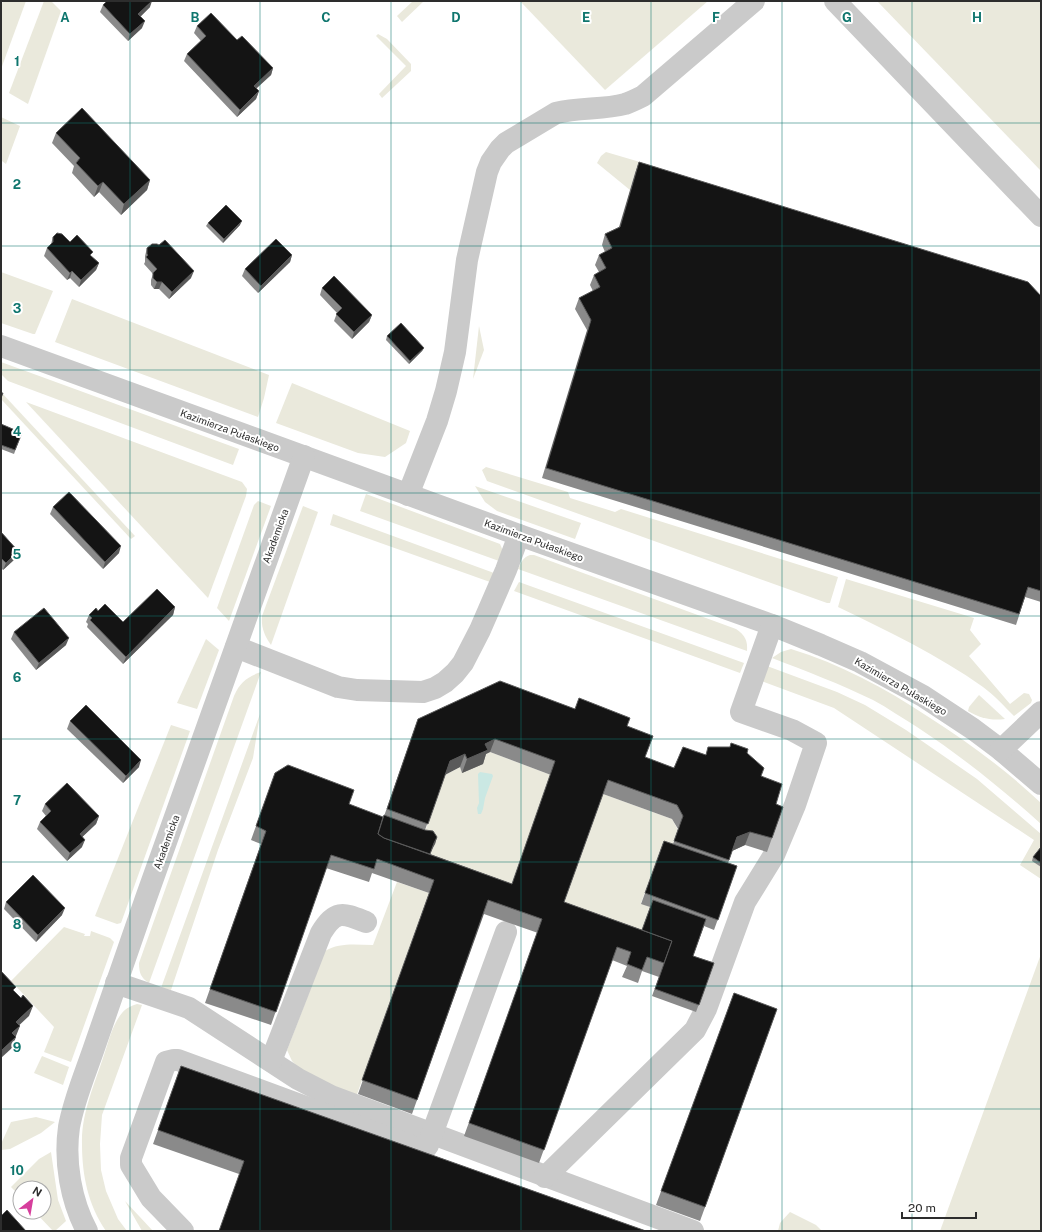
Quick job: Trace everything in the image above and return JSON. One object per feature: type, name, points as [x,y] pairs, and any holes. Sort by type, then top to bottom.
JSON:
[{"type":"street","points":[[408,494],[446,391],[455,352],[468,253],[487,172],[494,156],[506,143],[556,113],[564,110],[625,104],[643,96],[754,1]]},
{"type":"street","points":[[835,1],[1041,216]]},
{"type":"street","name":"Kazimierza Pułaskiego","points":[[1,346],[772,626],[860,662],[895,680],[954,716],[1001,750],[1041,784]]},
{"type":"street","name":"Akademicka","points":[[87,1231],[78,1211],[68,1171],[69,1128],[75,1102],[304,456]]},
{"type":"street","points":[[236,648],[338,687],[357,690],[423,692],[435,688],[455,673],[462,663],[480,630],[506,570],[519,535]]},
{"type":"street","points":[[545,1176],[696,1030],[706,1009],[744,902],[770,862],[795,805],[816,743],[792,730],[740,712],[772,626]]},
{"type":"street","points":[[1001,750],[1041,712]]},
{"type":"street","points":[[271,1061],[321,933],[327,923],[334,917],[342,914],[366,922]]},
{"type":"street","points":[[183,1231],[151,1198],[132,1165],[131,1158],[166,1062],[178,1060],[423,1150],[426,1148],[432,1134],[506,932]]},
{"type":"street","points":[[116,983],[189,1008],[298,1079],[331,1096],[693,1231]]},
{"type":"shaded area","points":[[3,1],[26,1],[1,69],[1,7]]},
{"type":"shaded area","points":[[44,1],[51,1],[61,11],[28,104],[9,93]]},
{"type":"shaded area","points":[[413,1],[424,1],[402,22],[397,16]]},
{"type":"shaded area","points":[[520,1],[708,1],[605,90]]},
{"type":"shaded area","points":[[877,1],[1041,1],[1041,171]]},
{"type":"shaded area","points":[[378,34],[387,39],[411,64],[411,71],[382,98],[379,94],[406,66],[376,36]]},
{"type":"shaded area","points":[[1,117],[20,126],[6,164],[2,161],[1,163]]},
{"type":"shaded area","points":[[606,152],[660,169],[635,173],[630,190],[597,163],[601,156]]},
{"type":"shaded area","points":[[1,272],[53,291],[35,334],[1,323]]},
{"type":"shaded area","points":[[72,299],[269,375],[258,417],[55,342]]},
{"type":"shaded area","points":[[479,326],[484,350],[473,379]]},
{"type":"shaded area","points":[[1,362],[239,449],[233,465],[8,381],[1,374]]},
{"type":"shaded area","points":[[292,383],[410,431],[406,443],[385,457],[358,453],[276,423]]},
{"type":"shaded area","points":[[1,392],[135,536],[131,539],[1,399]]},
{"type":"shaded area","points":[[26,402],[242,482],[247,489],[246,496],[208,598]]},
{"type":"shaded area","points":[[486,467],[568,492],[570,498],[615,512],[621,509],[838,577],[830,603],[487,481],[482,470]]},
{"type":"shaded area","points":[[475,486],[581,523],[575,539],[497,511],[485,502]]},
{"type":"shaded area","points":[[366,494],[500,544],[503,551],[499,561],[360,511]]},
{"type":"shaded area","points":[[258,501],[271,506],[229,621],[217,608],[254,505]]},
{"type":"shaded area","points":[[303,506],[318,512],[271,645],[266,638],[262,624],[262,616]]},
{"type":"shaded area","points":[[333,514],[494,573],[490,582],[330,525]]},
{"type":"shaded area","points":[[530,555],[534,555],[736,629],[745,638],[747,651],[518,569],[521,562]]},
{"type":"shaded area","points":[[846,579],[974,618],[970,630],[981,644],[969,656],[1010,704],[1024,693],[1029,694],[1032,700],[1031,703],[1014,716],[987,690],[966,675],[894,634],[838,607]]},
{"type":"shaded area","points":[[519,582],[744,663],[740,673],[514,591]]},
{"type":"shaded area","points":[[206,639],[219,650],[197,709],[177,703]]},
{"type":"shaded area","points":[[791,649],[844,669],[878,686],[957,736],[1000,768],[1041,803],[1041,824],[996,785],[965,761],[890,710],[873,700],[772,658],[781,652]]},
{"type":"shaded area","points":[[767,666],[837,692],[865,705],[906,730],[977,779],[1041,834],[1041,879],[1020,865],[1034,840],[834,708],[761,681]]},
{"type":"shaded area","points":[[261,672],[149,983],[141,975],[139,963],[234,696],[244,681]]},
{"type":"shaded area","points":[[979,695],[1005,719],[995,720],[968,711],[969,707]]},
{"type":"shaded area","points":[[260,714],[253,758],[218,850],[171,990],[161,988]]},
{"type":"shaded area","points":[[171,725],[190,731],[121,923],[117,924],[95,916]]},
{"type":"shaded area","points":[[490,752],[551,775],[507,897],[424,868],[435,844],[423,837],[445,775],[460,767],[462,772],[482,764],[480,757]]},
{"type":"shaded area","points":[[480,772],[492,774],[493,776],[485,798],[483,809],[481,814],[478,814],[478,774]]},
{"type":"shaded area","points":[[603,794],[672,819],[678,830],[669,854],[660,851],[641,903],[650,907],[637,944],[559,916]]},
{"type":"shaded area","points":[[397,882],[429,893],[356,1097],[301,1071],[292,1061],[287,1050],[325,951],[343,945],[373,945]]},
{"type":"shaded area","points":[[64,927],[85,934],[84,936],[90,936],[91,931],[110,938],[114,942],[71,1062],[44,1052],[54,1027],[11,981]]},
{"type":"shaded area","points":[[1041,954],[1041,1231],[940,1231]]},
{"type":"shaded area","points":[[137,1004],[142,1005],[102,1115],[100,1144],[101,1170],[106,1191],[118,1219],[127,1231],[106,1231],[90,1200],[87,1189],[82,1156],[82,1133],[89,1099],[113,1028],[124,1011]]},
{"type":"shaded area","points":[[42,1056],[69,1067],[63,1085],[34,1073]]},
{"type":"shaded area","points":[[36,1117],[55,1122],[41,1133],[10,1149],[1,1150],[1,1144],[11,1122]]},
{"type":"shaded area","points":[[51,1152],[58,1200],[66,1221],[55,1231],[53,1231],[43,1220],[52,1220],[52,1180],[18,1180],[39,1159]]},
{"type":"shaded area","points":[[125,1201],[153,1231],[142,1231]]},
{"type":"shaded area","points":[[790,1212],[816,1225],[822,1231],[778,1231],[780,1223]]},
{"type":"building","points":[[107,1],[152,1],[138,14],[145,21],[130,34],[103,5]]},
{"type":"building","points":[[211,13],[237,40],[242,36],[273,68],[254,86],[259,91],[240,110],[187,54],[206,36],[197,26]]},
{"type":"building","points":[[82,108],[150,180],[124,204],[103,182],[98,186],[76,163],[80,158],[56,133]]},
{"type":"building","points":[[639,162],[1028,282],[1041,296],[1041,591],[1028,587],[1019,614],[546,468],[591,320],[579,298],[600,287],[594,275],[606,268],[599,255],[612,248],[605,234],[620,227]]},
{"type":"building","points":[[226,205],[242,221],[224,239],[208,223]]},
{"type":"building","points":[[57,233],[62,234],[70,242],[77,235],[93,252],[90,255],[99,263],[81,280],[72,271],[70,273],[47,248],[53,242],[53,237]]},
{"type":"building","points":[[276,239],[292,255],[261,286],[245,269]]},
{"type":"building","points":[[165,240],[194,271],[172,292],[162,282],[157,282],[153,278],[153,273],[157,269],[146,257],[148,255],[147,248],[152,244],[159,245]]},
{"type":"building","points":[[334,276],[372,315],[354,332],[336,314],[342,308],[322,288]]},
{"type":"building","points":[[401,323],[424,348],[410,361],[387,336]]},
{"type":"building","points":[[1,424],[22,433],[15,450],[1,445]]},
{"type":"building","points":[[69,492],[121,546],[105,562],[53,507]]},
{"type":"building","points":[[1,532],[18,551],[6,563],[1,558]]},
{"type":"building","points":[[157,589],[175,607],[126,657],[90,620],[92,618],[89,615],[96,608],[98,611],[105,604],[123,622]]},
{"type":"building","points":[[44,608],[69,638],[39,663],[14,632]]},
{"type":"building","points":[[500,681],[575,709],[579,698],[630,718],[627,726],[653,736],[645,757],[674,768],[683,747],[706,755],[708,747],[730,747],[731,743],[748,749],[747,753],[764,768],[761,776],[782,784],[776,804],[783,807],[772,838],[750,832],[737,837],[729,860],[674,841],[683,816],[677,805],[608,780],[564,902],[672,941],[664,963],[647,957],[642,970],[627,964],[631,952],[617,947],[544,1150],[469,1123],[542,919],[488,900],[417,1100],[362,1080],[434,880],[377,859],[374,869],[331,855],[276,1012],[210,989],[266,831],[256,826],[275,773],[288,765],[354,790],[349,804],[383,817],[378,834],[384,838],[512,884],[555,761],[495,739],[485,744],[488,750],[467,759],[465,754],[450,761],[428,824],[387,809],[418,719]]},
{"type":"building","points":[[86,705],[141,760],[126,776],[70,721]]},
{"type":"building","points":[[67,783],[99,816],[80,834],[85,840],[70,853],[40,822],[51,811],[45,804]]},
{"type":"building","points":[[384,815],[425,830],[433,831],[437,837],[430,854],[384,838],[378,834]]},
{"type":"building","points":[[664,841],[737,866],[718,920],[645,893]]},
{"type":"building","points":[[1041,847],[1041,863],[1033,857]]},
{"type":"building","points":[[33,875],[65,908],[38,935],[6,902]]},
{"type":"building","points":[[653,900],[706,919],[693,956],[714,963],[699,1005],[655,989],[672,941],[642,930]]},
{"type":"building","points":[[1,971],[16,987],[13,990],[21,998],[23,995],[33,1006],[16,1022],[20,1026],[12,1033],[16,1037],[1,1051]]},
{"type":"building","points":[[734,993],[777,1009],[705,1207],[661,1191]]},
{"type":"building","points":[[181,1066],[646,1231],[219,1231],[244,1161],[158,1130]]},
{"type":"building","points":[[7,1210],[12,1216],[12,1220],[16,1220],[26,1231],[1,1231],[1,1216]]}]
